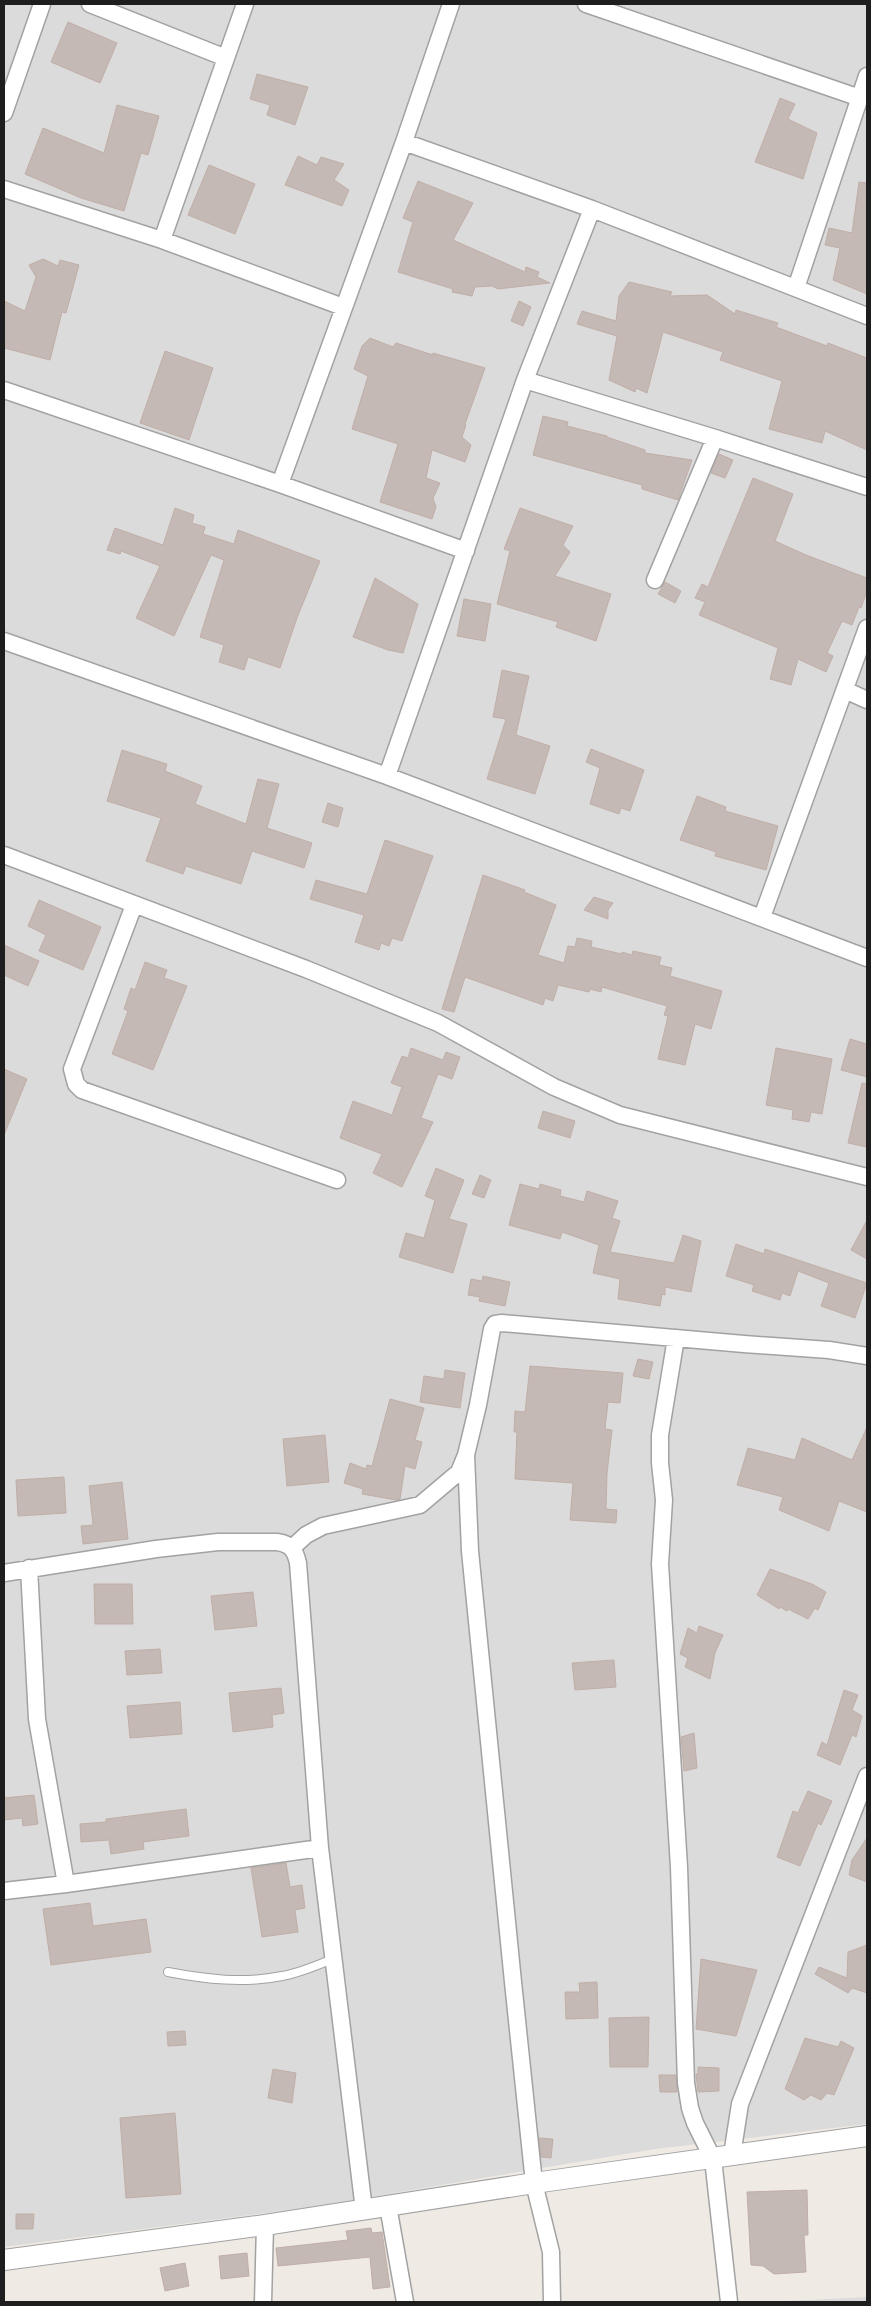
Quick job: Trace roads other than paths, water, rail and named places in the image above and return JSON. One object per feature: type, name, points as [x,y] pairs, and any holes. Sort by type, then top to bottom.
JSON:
[{"type":"street","points":[[4,114],[42,4]]},
{"type":"street","points":[[90,4],[226,58]]},
{"type":"street","points":[[162,240],[245,4]]},
{"type":"street","points":[[280,484],[404,142],[451,4]]},
{"type":"street","points":[[586,4],[860,98]]},
{"type":"street","points":[[796,288],[867,76]]},
{"type":"street","points":[[404,142],[592,209],[867,316]]},
{"type":"street","points":[[4,189],[162,240],[343,307]]},
{"type":"street","points":[[388,776],[526,380],[592,209]]},
{"type":"street","points":[[526,380],[867,487]]},
{"type":"street","points":[[4,390],[280,484],[466,551]]},
{"type":"street","points":[[656,580],[715,438]]},
{"type":"street","points":[[762,917],[867,628]]},
{"type":"street","points":[[4,641],[388,776],[867,958]]},
{"type":"street","points":[[845,690],[867,700]]},
{"type":"street","points":[[4,855],[306,969],[438,1023],[554,1087],[620,1115],[867,1177]]},
{"type":"street","points":[[134,905],[72,1069],[76,1084],[82,1090],[337,1180]]},
{"type":"street","points":[[292,1548],[306,1535],[323,1526],[420,1504],[459,1472],[466,1455],[478,1405],[492,1329],[495,1324],[502,1323],[829,1350],[867,1356]]},
{"type":"street","points":[[676,1338],[660,1434],[660,1463],[664,1500],[660,1564],[679,1867],[686,2083],[690,2108],[695,2123],[723,2157]]},
{"type":"street","points":[[466,1455],[470,1551],[534,2183],[550,2252],[552,2302]]},
{"type":"street","points":[[4,1573],[218,1542],[277,1542],[286,1543],[292,1548],[298,1563],[320,1848],[364,2210]]},
{"type":"street","points":[[29,1568],[38,1719],[66,1884]]},
{"type":"street","points":[[729,2302],[723,2157],[740,2104],[867,1776]]},
{"type":"street","points":[[4,1891],[320,1848]]},
{"type":"street","points":[[4,2260],[264,2225],[534,2183],[867,2136]]},
{"type":"street","points":[[388,2206],[404,2302]]},
{"type":"street","points":[[263,2302],[264,2225]]},
{"type":"lane","points":[[168,1972],[212,1980],[260,1979],[282,1977],[333,1960]]}]
